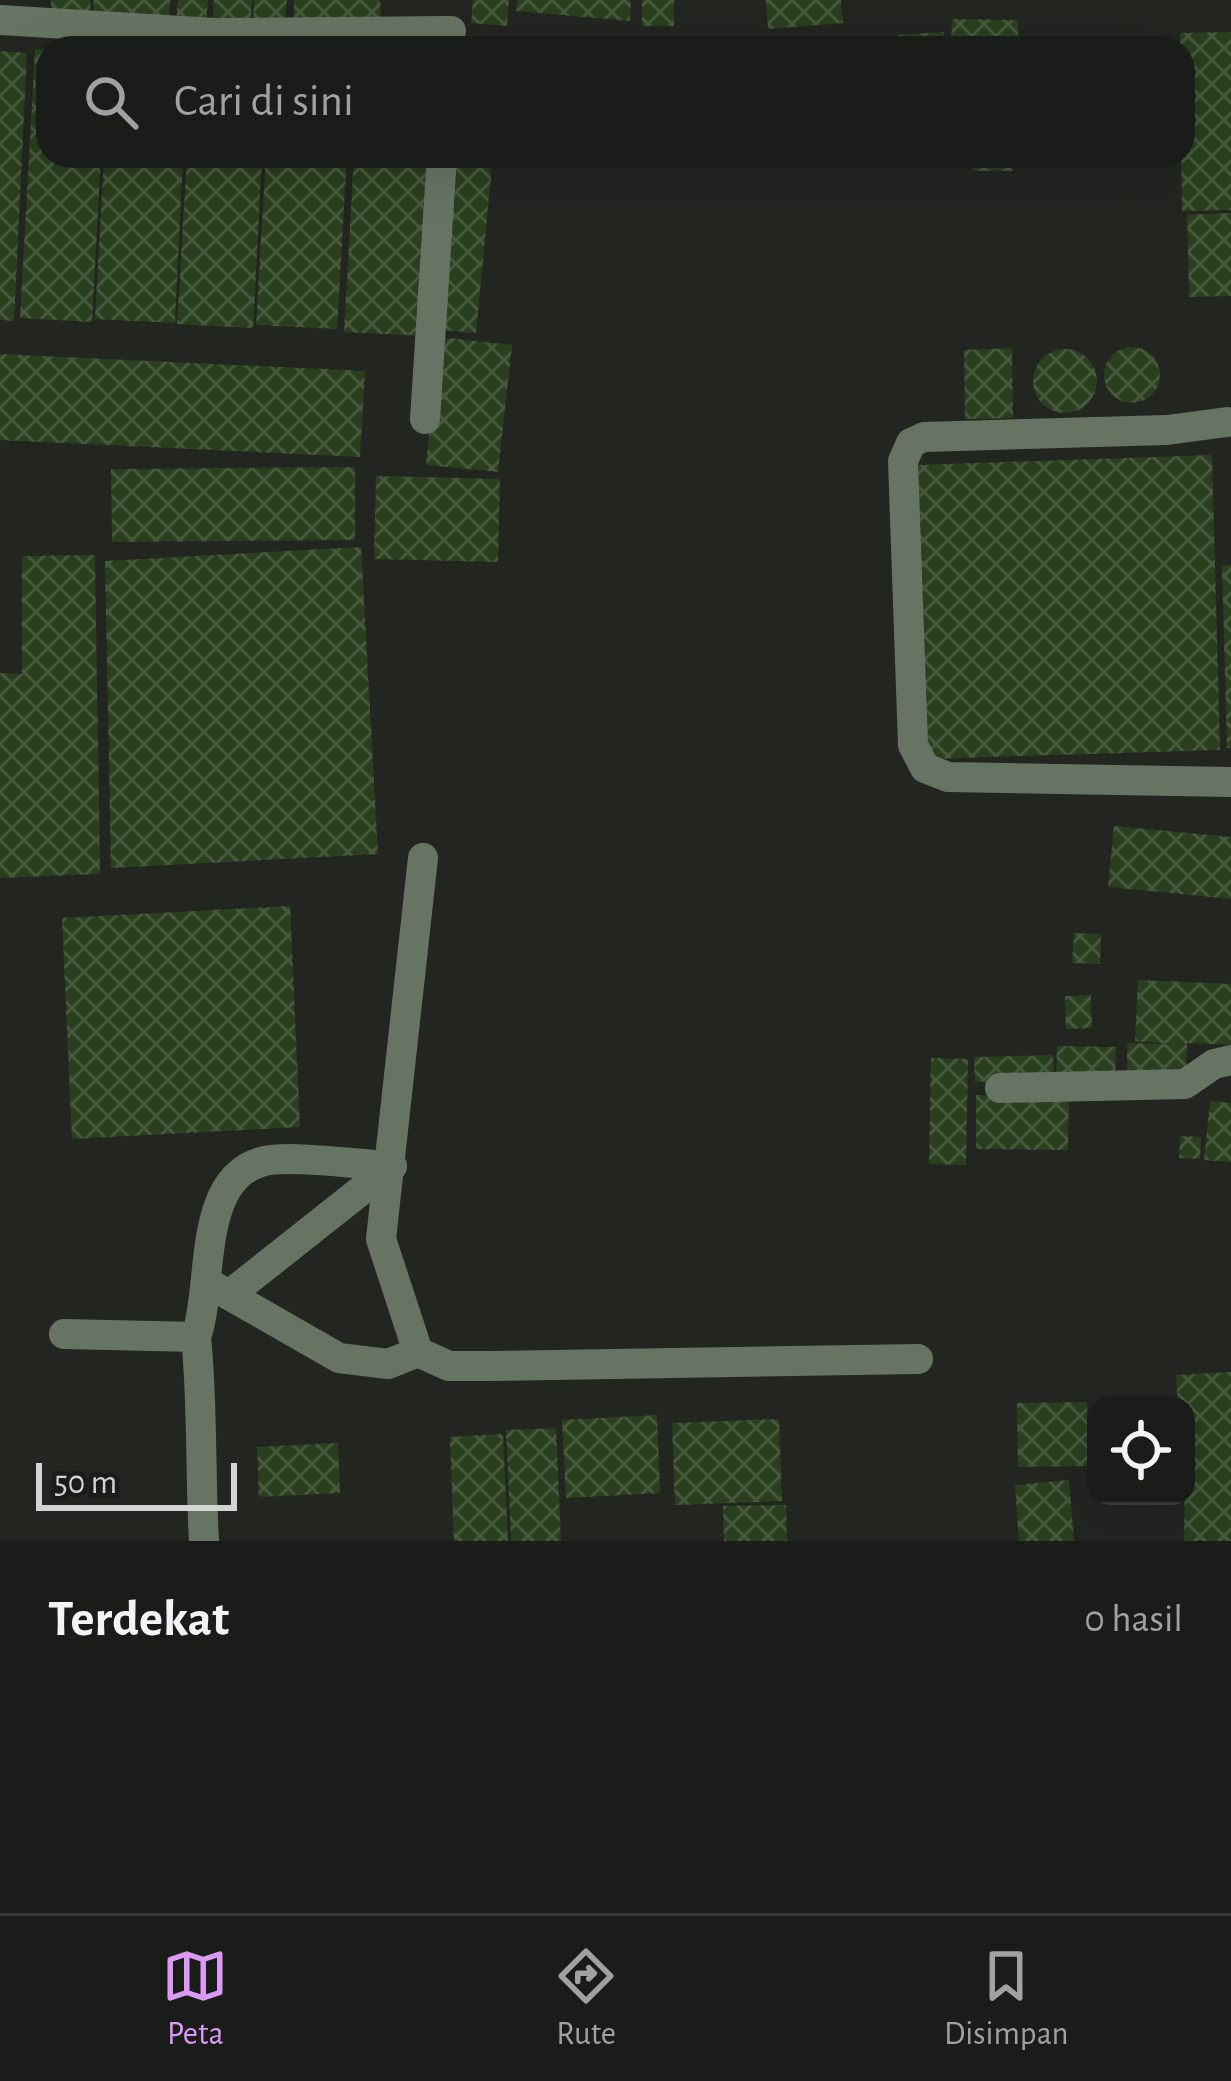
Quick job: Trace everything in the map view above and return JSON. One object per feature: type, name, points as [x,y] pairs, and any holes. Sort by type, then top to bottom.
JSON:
[{"type":"street","points":[[0,20],[214,33],[452,26]]},
{"type":"street","points":[[425,419],[441,168]]},
{"type":"street","points":[[1227,422],[1166,430],[924,437],[911,443],[903,461],[913,745],[925,768],[948,777],[1231,782]]},
{"type":"street","points":[[418,1352],[381,1238],[423,858]]},
{"type":"street","points":[[1000,1088],[1185,1084],[1214,1064],[1231,1060]]},
{"type":"street","points":[[204,1541],[198,1442],[202,1396],[196,1337],[219,1289],[218,1206],[238,1175],[262,1161],[392,1166]]},
{"type":"street","points":[[219,1289],[392,1166]]},
{"type":"street","points":[[219,1289],[339,1358],[388,1364],[418,1352],[449,1366],[918,1359]]},
{"type":"street","points":[[64,1334],[196,1337]]},
{"type":"building","points":[[51,0],[90,0],[91,13],[51,14]]},
{"type":"building","points":[[94,0],[170,0],[169,19],[93,16]]},
{"type":"building","points":[[178,0],[208,0],[206,24],[176,22]]},
{"type":"building","points":[[214,0],[252,0],[250,31],[212,28]]},
{"type":"building","points":[[254,0],[287,0],[285,22],[253,21]]},
{"type":"building","points":[[294,0],[380,0],[381,19],[294,20]]},
{"type":"building","points":[[473,0],[509,0],[507,26],[471,23]]},
{"type":"building","points":[[517,0],[631,0],[630,21],[516,11]]},
{"type":"building","points":[[642,0],[674,0],[674,26],[642,26]]},
{"type":"building","points":[[766,0],[841,0],[843,23],[768,29]]},
{"type":"building","points":[[952,19],[1018,20],[1018,36],[951,36]]},
{"type":"building","points":[[944,32],[944,36],[898,36]]},
{"type":"building","points":[[1231,32],[1231,210],[1182,211],[1182,168],[1195,168],[1195,36],[1180,33]]},
{"type":"building","points":[[35,49],[36,168],[100,168],[92,322],[20,318]]},
{"type":"building","points":[[0,51],[27,53],[14,321],[0,320]]},
{"type":"building","points":[[103,168],[182,168],[175,323],[95,319]]},
{"type":"building","points":[[186,168],[261,168],[253,328],[177,324]]},
{"type":"building","points":[[265,168],[346,168],[337,329],[256,325]]},
{"type":"building","points":[[353,168],[433,168],[424,336],[344,332]]},
{"type":"building","points":[[446,168],[492,168],[476,333],[431,329]]},
{"type":"building","points":[[972,168],[1013,168],[1013,171]]},
{"type":"building","points":[[1231,213],[1231,296],[1189,297],[1187,215]]},
{"type":"building","points":[[439,337],[512,345],[498,472],[426,465]]},
{"type":"building","points":[[1132,347],[1152,355],[1160,375],[1152,395],[1132,403],[1112,395],[1104,375],[1112,355]]},
{"type":"building","points":[[1012,348],[1013,418],[965,419],[964,350]]},
{"type":"building","points":[[1065,349],[1087,359],[1097,381],[1087,403],[1065,413],[1043,403],[1033,381],[1043,359]]},
{"type":"building","points":[[0,354],[365,371],[360,457],[0,440]]},
{"type":"building","points":[[1212,455],[1220,750],[927,759],[918,465]]},
{"type":"building","points":[[355,467],[355,540],[112,542],[111,469]]},
{"type":"building","points":[[376,476],[500,479],[498,562],[374,559]]},
{"type":"building","points":[[361,547],[378,854],[111,868],[105,561]]},
{"type":"building","points":[[95,555],[100,874],[0,878],[0,673],[22,674],[22,556]]},
{"type":"building","points":[[1231,565],[1231,748],[1227,748],[1222,566]]},
{"type":"building","points":[[1114,826],[1231,837],[1231,899],[1108,887]]},
{"type":"building","points":[[290,906],[300,1127],[72,1139],[62,918]]},
{"type":"building","points":[[1074,933],[1101,934],[1100,964],[1072,963]]},
{"type":"building","points":[[1138,980],[1231,984],[1231,1045],[1187,1043],[1186,1073],[1127,1071],[1127,1043],[1173,1044],[1135,1041]]},
{"type":"building","points":[[1091,995],[1092,1028],[1066,1029],[1065,996]]},
{"type":"building","points":[[1057,1046],[1116,1047],[1115,1079],[1056,1078]]},
{"type":"building","points":[[1053,1055],[1054,1079],[975,1082],[974,1057]]},
{"type":"building","points":[[931,1058],[968,1059],[966,1165],[929,1164]]},
{"type":"building","points":[[976,1095],[1069,1096],[1068,1150],[976,1149]]},
{"type":"building","points":[[1210,1101],[1231,1103],[1231,1162],[1204,1160]]},
{"type":"building","points":[[1180,1136],[1201,1137],[1200,1159],[1179,1158]]},
{"type":"building","points":[[1231,1372],[1231,1541],[1184,1541],[1185,1505],[1195,1505],[1195,1397],[1177,1397],[1176,1375]]},
{"type":"building","points":[[1087,1402],[1087,1466],[1018,1467],[1017,1403]]},
{"type":"building","points":[[657,1415],[660,1493],[566,1498],[562,1420]]},
{"type":"building","points":[[779,1419],[782,1501],[675,1505],[672,1423]]},
{"type":"building","points":[[556,1428],[561,1541],[511,1541],[506,1430]]},
{"type":"building","points":[[503,1434],[508,1541],[454,1541],[450,1437]]},
{"type":"building","points":[[338,1443],[340,1493],[259,1497],[257,1447]]},
{"type":"building","points":[[1069,1480],[1074,1541],[1019,1541],[1015,1485]]},
{"type":"building","points":[[786,1505],[787,1541],[724,1541],[723,1506]]}]
